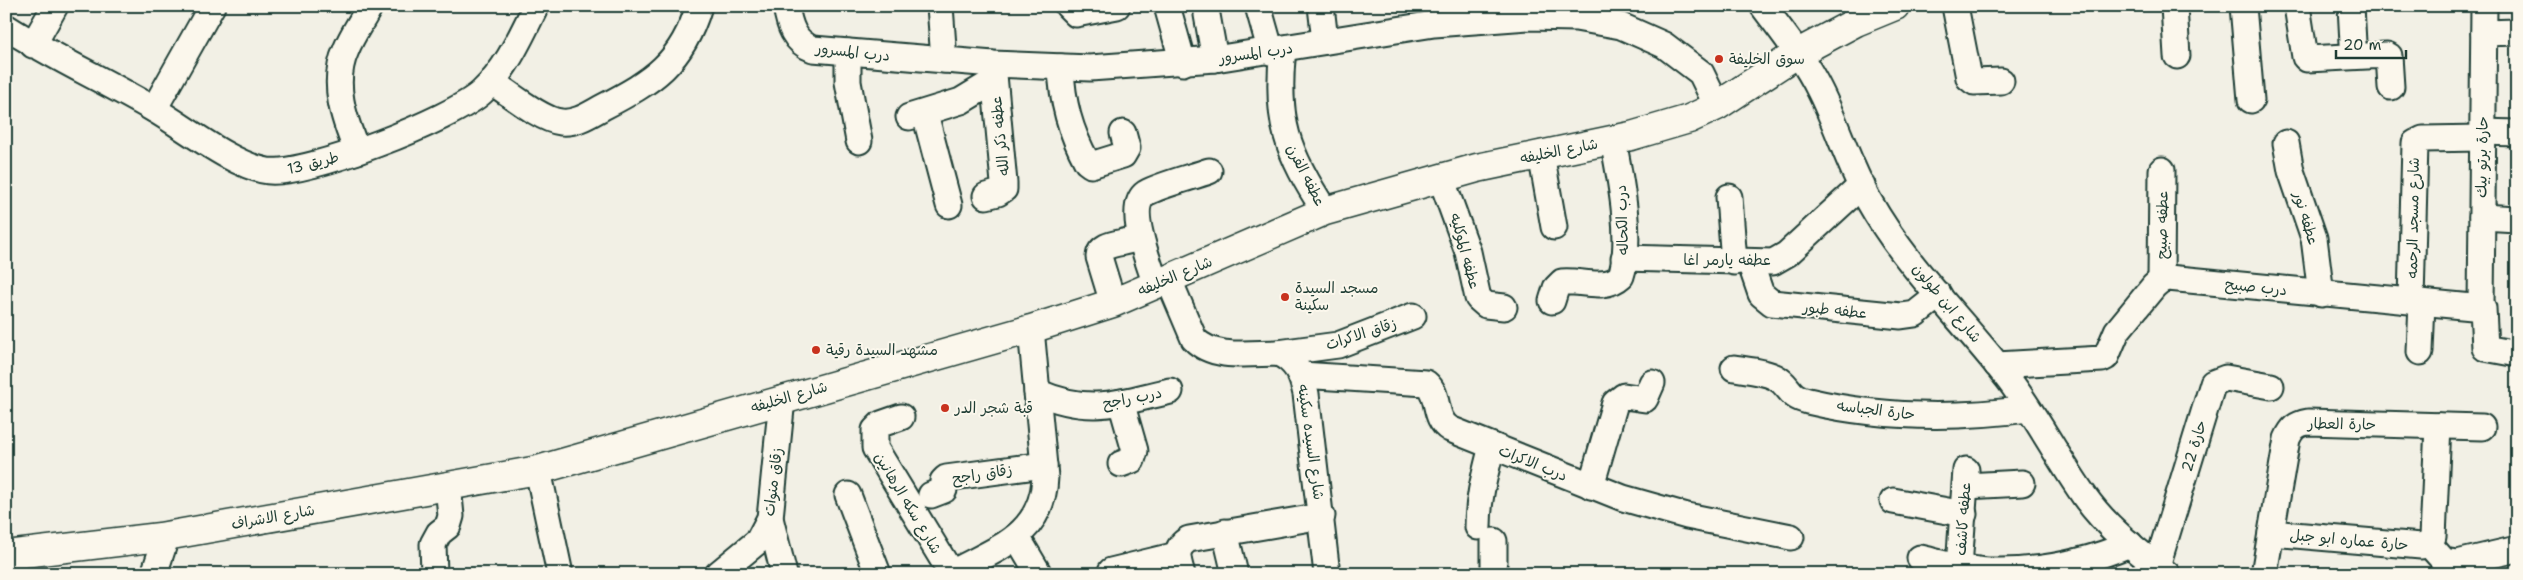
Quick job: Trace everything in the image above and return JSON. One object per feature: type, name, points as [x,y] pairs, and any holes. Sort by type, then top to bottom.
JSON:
[{"type":"street","points":[[33,45],[55,6]]},
{"type":"street","points":[[154,109],[212,6]]},
{"type":"street","points":[[357,151],[343,112],[339,72],[345,50],[370,6]]},
{"type":"street","name":"طريق 13","points":[[6,28],[33,45],[154,109],[239,162],[268,171],[296,170],[357,151],[464,105],[492,82],[506,63],[536,6]]},
{"type":"street","points":[[492,82],[549,119],[561,122],[584,118],[641,87],[658,75],[673,60],[685,43],[699,6]]},
{"type":"street","name":"درب المسرور","points":[[786,6],[795,36],[803,45],[813,49],[944,60],[994,73],[1061,67],[1090,68],[1215,59],[1472,20],[1528,17],[1576,18],[1621,26],[1664,45],[1701,73],[1717,106]]},
{"type":"street","points":[[940,6],[944,60]]},
{"type":"street","points":[[1068,6],[1076,14],[1117,6]]},
{"type":"street","points":[[1167,6],[1183,62]]},
{"type":"street","points":[[1258,6],[1277,50]]},
{"type":"street","points":[[1321,6],[1325,41]]},
{"type":"street","name":"شارع ابن طولون","points":[[1763,6],[1798,53],[1820,90],[1862,185],[1892,236],[1997,365],[2086,498],[2130,544],[2162,570]]},
{"type":"street","name":"شارع الخليفه","points":[[538,470],[1030,329],[1113,303],[1325,211],[1442,178],[1541,154],[1661,129],[1717,106],[1798,53],[1856,22],[1895,6]]},
{"type":"street","points":[[1955,6],[1968,78],[1974,82],[2001,81]]},
{"type":"street","points":[[2174,6],[2177,56]]},
{"type":"street","points":[[2243,6],[2251,100]]},
{"type":"street","points":[[2297,6],[2305,57],[2307,59],[2386,55],[2389,56],[2391,87]]},
{"type":"street","points":[[2351,6],[2353,43]]},
{"type":"street","name":"حارة برتو بيك","points":[[2481,308],[2484,6]]},
{"type":"street","points":[[1207,15],[1215,59]]},
{"type":"street","points":[[2484,33],[2517,32]]},
{"type":"street","name":"عطفه الفرن","points":[[1277,50],[1282,120],[1292,155],[1325,211]]},
{"type":"street","points":[[848,52],[848,82],[859,141]]},
{"type":"street","points":[[1061,67],[1065,107],[1070,126],[1087,162],[1092,165],[1123,154],[1127,148],[1123,133]]},
{"type":"street","points":[[949,205],[917,116],[961,101],[994,73]]},
{"type":"street","name":"عطفه ذكر الله","points":[[986,196],[998,193],[1004,188],[994,73]]},
{"type":"street","points":[[2482,135],[2517,133]]},
{"type":"street","name":"شارع مسجد الرحمه","points":[[2416,302],[2416,143],[2423,139],[2482,135]]},
{"type":"street","name":"درب الكحاله","points":[[1552,301],[1556,288],[1562,282],[1606,284],[1615,282],[1621,276],[1624,258],[1624,204],[1613,140]]},
{"type":"street","name":"عطفه نور","points":[[2286,143],[2291,171],[2314,238],[2321,294]]},
{"type":"street","points":[[1541,154],[1554,227]]},
{"type":"street","name":"عطفه صبيح","points":[[2161,280],[2162,170]]},
{"type":"street","points":[[1209,172],[1146,193],[1137,206],[1138,222],[1163,282],[1194,339],[1200,346],[1216,352],[1278,353]]},
{"type":"street","name":"عطفه الموكليه","points":[[1442,178],[1465,243],[1478,298],[1486,305],[1504,307]]},
{"type":"street","name":"عطفه يارمر اغا","points":[[1624,258],[1773,262],[1787,254],[1862,185]]},
{"type":"street","name":"عطفه طبور","points":[[1729,197],[1742,262],[1761,294],[1772,303],[1901,316],[1915,314],[1939,295]]},
{"type":"street","points":[[2482,217],[2517,218]]},
{"type":"street","points":[[1113,303],[1099,257],[1100,252],[1103,248],[1128,241]]},
{"type":"street","name":"درب صبيح","points":[[2161,280],[2168,278],[2481,308]]},
{"type":"street","points":[[1997,365],[2102,359],[2106,357],[2117,331],[2161,280]]},
{"type":"street","points":[[2416,302],[2420,352]]},
{"type":"street","points":[[2481,308],[2485,311],[2485,348],[2517,354]]},
{"type":"street","name":"زقاق الاكرات","points":[[1278,353],[1338,345],[1413,316]]},
{"type":"street","points":[[950,574],[1017,537],[1031,524],[1040,509],[1044,493],[1044,465],[1030,329]]},
{"type":"street","name":"شارع السيده سكينه","points":[[1278,353],[1287,357],[1301,375],[1306,394],[1322,516],[1327,574]]},
{"type":"street","name":"حارة الجباسه","points":[[1734,368],[1774,376],[1784,384],[1793,396],[1807,401],[1878,413],[1947,417],[2028,409]]},
{"type":"street","name":"درب الاكرات","points":[[1301,375],[1426,383],[1431,387],[1438,416],[1444,426],[1623,498],[1687,516],[1791,537]]},
{"type":"street","name":"حارة 22","points":[[2162,570],[2212,383],[2226,378],[2271,386]]},
{"type":"street","points":[[1591,486],[1615,403],[1624,396],[1645,398],[1652,384]]},
{"type":"street","name":"درب راجح","points":[[1037,392],[1060,402],[1085,406],[1121,402],[1170,391]]},
{"type":"street","name":"زقاق منوات","points":[[718,574],[758,541],[770,518],[782,399]]},
{"type":"street","points":[[1121,402],[1135,451],[1132,460],[1121,464]]},
{"type":"street","name":"شارع سكه الرهانين","points":[[901,417],[881,424],[875,430],[875,448],[950,574]]},
{"type":"street","name":"حارة العطار","points":[[2264,574],[2287,439],[2291,430],[2297,424],[2308,422],[2482,427]]},
{"type":"street","name":"حارة عماره ابو جبل","points":[[2271,533],[2421,546],[2428,543],[2432,537],[2438,426]]},
{"type":"street","points":[[1492,446],[1482,480],[1478,503],[1494,574]]},
{"type":"street","name":"زقاق راجح","points":[[931,495],[944,490],[946,478],[1044,465]]},
{"type":"street","points":[[538,470],[560,574]]},
{"type":"street","name":"شارع الاشراف","points":[[6,555],[167,536],[538,470]]},
{"type":"street","name":"عطفه كاشف","points":[[1959,567],[1966,478],[2022,483]]},
{"type":"street","points":[[434,574],[433,544],[439,533],[448,526],[451,516],[448,486]]},
{"type":"street","points":[[848,495],[878,574]]},
{"type":"street","points":[[1893,501],[1964,514]]},
{"type":"street","points":[[1111,571],[1180,564],[1181,545],[1189,540],[1322,516]]},
{"type":"street","points":[[770,518],[784,574]]},
{"type":"street","points":[[1225,532],[1235,574]]},
{"type":"street","points":[[154,574],[167,536]]},
{"type":"street","points":[[1017,537],[1039,574]]},
{"type":"street","points":[[2428,543],[2444,561],[2458,563],[2517,549]]},
{"type":"street","points":[[1920,558],[1959,567],[2014,572],[2095,558],[2130,544]]},
{"type":"place","name":"سوق الخليفة","points":[[1719,59]]},
{"type":"place","name":"مسجد السيدة سكينة","points":[[1285,297]]},
{"type":"place","name":"مشهد السيدة رقية","points":[[816,350]]},
{"type":"place","name":"قبة شجر الدر","points":[[945,408]]}]
